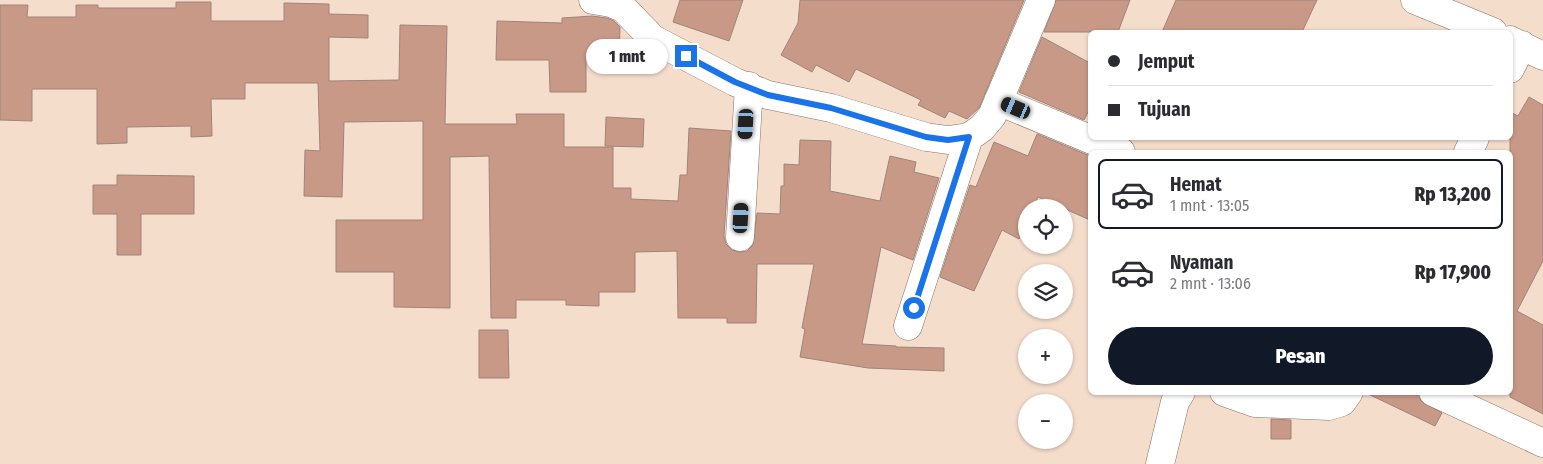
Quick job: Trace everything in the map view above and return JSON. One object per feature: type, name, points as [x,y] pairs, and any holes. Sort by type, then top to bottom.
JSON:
[{"type":"street","points":[[593,0],[612,3],[624,8],[653,39],[735,82],[768,95],[831,108],[926,137],[948,140],[969,137],[982,128],[992,116],[1042,0]]},
{"type":"street","points":[[1415,0],[1488,30]]},
{"type":"street","points":[[1513,65],[1525,47]]},
{"type":"street","points":[[740,237],[749,86]]},
{"type":"street","points":[[998,101],[1088,138]]},
{"type":"street","points":[[908,326],[969,137]]},
{"type":"street","points":[[1092,140],[1116,150]]},
{"type":"street","points":[[1160,464],[1175,402],[1179,395]]},
{"type":"street","points":[[1232,395],[1255,403],[1329,406],[1342,402],[1347,395]]},
{"type":"street","points":[[1439,395],[1543,444]]},
{"type":"building","points":[[680,0],[743,0],[729,41],[673,22]]},
{"type":"building","points":[[800,0],[1024,0],[979,108],[967,119],[949,111],[945,118],[918,105],[921,100],[856,69],[849,82],[816,65],[812,72],[781,55],[798,23]]},
{"type":"building","points":[[1056,0],[1130,0],[1119,30],[1044,32]]},
{"type":"building","points":[[1176,0],[1317,0],[1303,30],[1163,30]]},
{"type":"building","points":[[176,2],[211,2],[211,21],[284,21],[284,3],[329,4],[329,14],[368,15],[368,38],[329,37],[329,81],[399,80],[400,25],[447,26],[445,124],[517,124],[516,114],[564,114],[564,147],[613,147],[613,188],[631,188],[631,199],[678,201],[680,175],[687,175],[689,128],[731,131],[724,236],[726,244],[732,250],[739,252],[747,251],[753,245],[757,213],[780,214],[781,186],[784,186],[784,164],[799,165],[800,140],[831,141],[830,191],[880,201],[890,156],[916,162],[914,172],[939,178],[913,260],[881,247],[862,344],[944,348],[944,371],[868,368],[800,357],[805,329],[802,328],[814,264],[757,264],[756,323],[727,323],[727,318],[678,318],[677,251],[635,252],[635,292],[599,292],[599,306],[566,305],[566,300],[516,300],[516,318],[491,318],[489,156],[450,157],[450,308],[394,307],[394,272],[336,272],[336,220],[423,220],[423,121],[344,122],[342,197],[304,196],[305,150],[320,151],[318,83],[245,83],[245,99],[211,99],[212,136],[191,137],[191,126],[127,127],[127,143],[97,144],[97,89],[32,89],[32,121],[0,120],[0,5],[28,5],[27,17],[76,17],[76,5],[98,5],[98,8],[176,8]]},
{"type":"building","points":[[592,16],[607,18],[614,21],[620,27],[619,58],[586,58],[586,92],[550,92],[549,60],[496,60],[497,21],[562,23],[562,18]]},
{"type":"building","points":[[1042,37],[1088,62],[1088,112],[1084,120],[1019,92]]},
{"type":"building","points":[[1529,97],[1543,105],[1543,261],[1517,311],[1543,325],[1543,414],[1510,397],[1510,395],[1513,395],[1513,150],[1510,150],[1510,140],[1513,140],[1513,114],[1518,116]]},
{"type":"building","points":[[606,117],[644,119],[643,147],[605,146]]},
{"type":"building","points":[[1037,134],[1088,155],[1088,219],[1073,212],[1073,199],[1043,199],[1038,197],[1037,199],[1018,199],[1018,238],[1002,230],[974,291],[940,277],[970,185],[976,187],[994,142],[1028,156]]},
{"type":"building","points":[[117,175],[194,176],[194,214],[141,214],[141,255],[117,255],[117,214],[93,214],[93,185],[117,185]]},
{"type":"building","points":[[479,330],[508,330],[509,378],[479,378]]},
{"type":"building","points":[[1370,395],[1419,395],[1421,401],[1442,413],[1435,426]]},
{"type":"building","points":[[1271,419],[1291,420],[1291,439],[1271,439]]},
{"type":"route","points":[[686,56],[735,82],[768,95],[831,108],[926,137],[948,140],[969,137],[914,308]]}]
